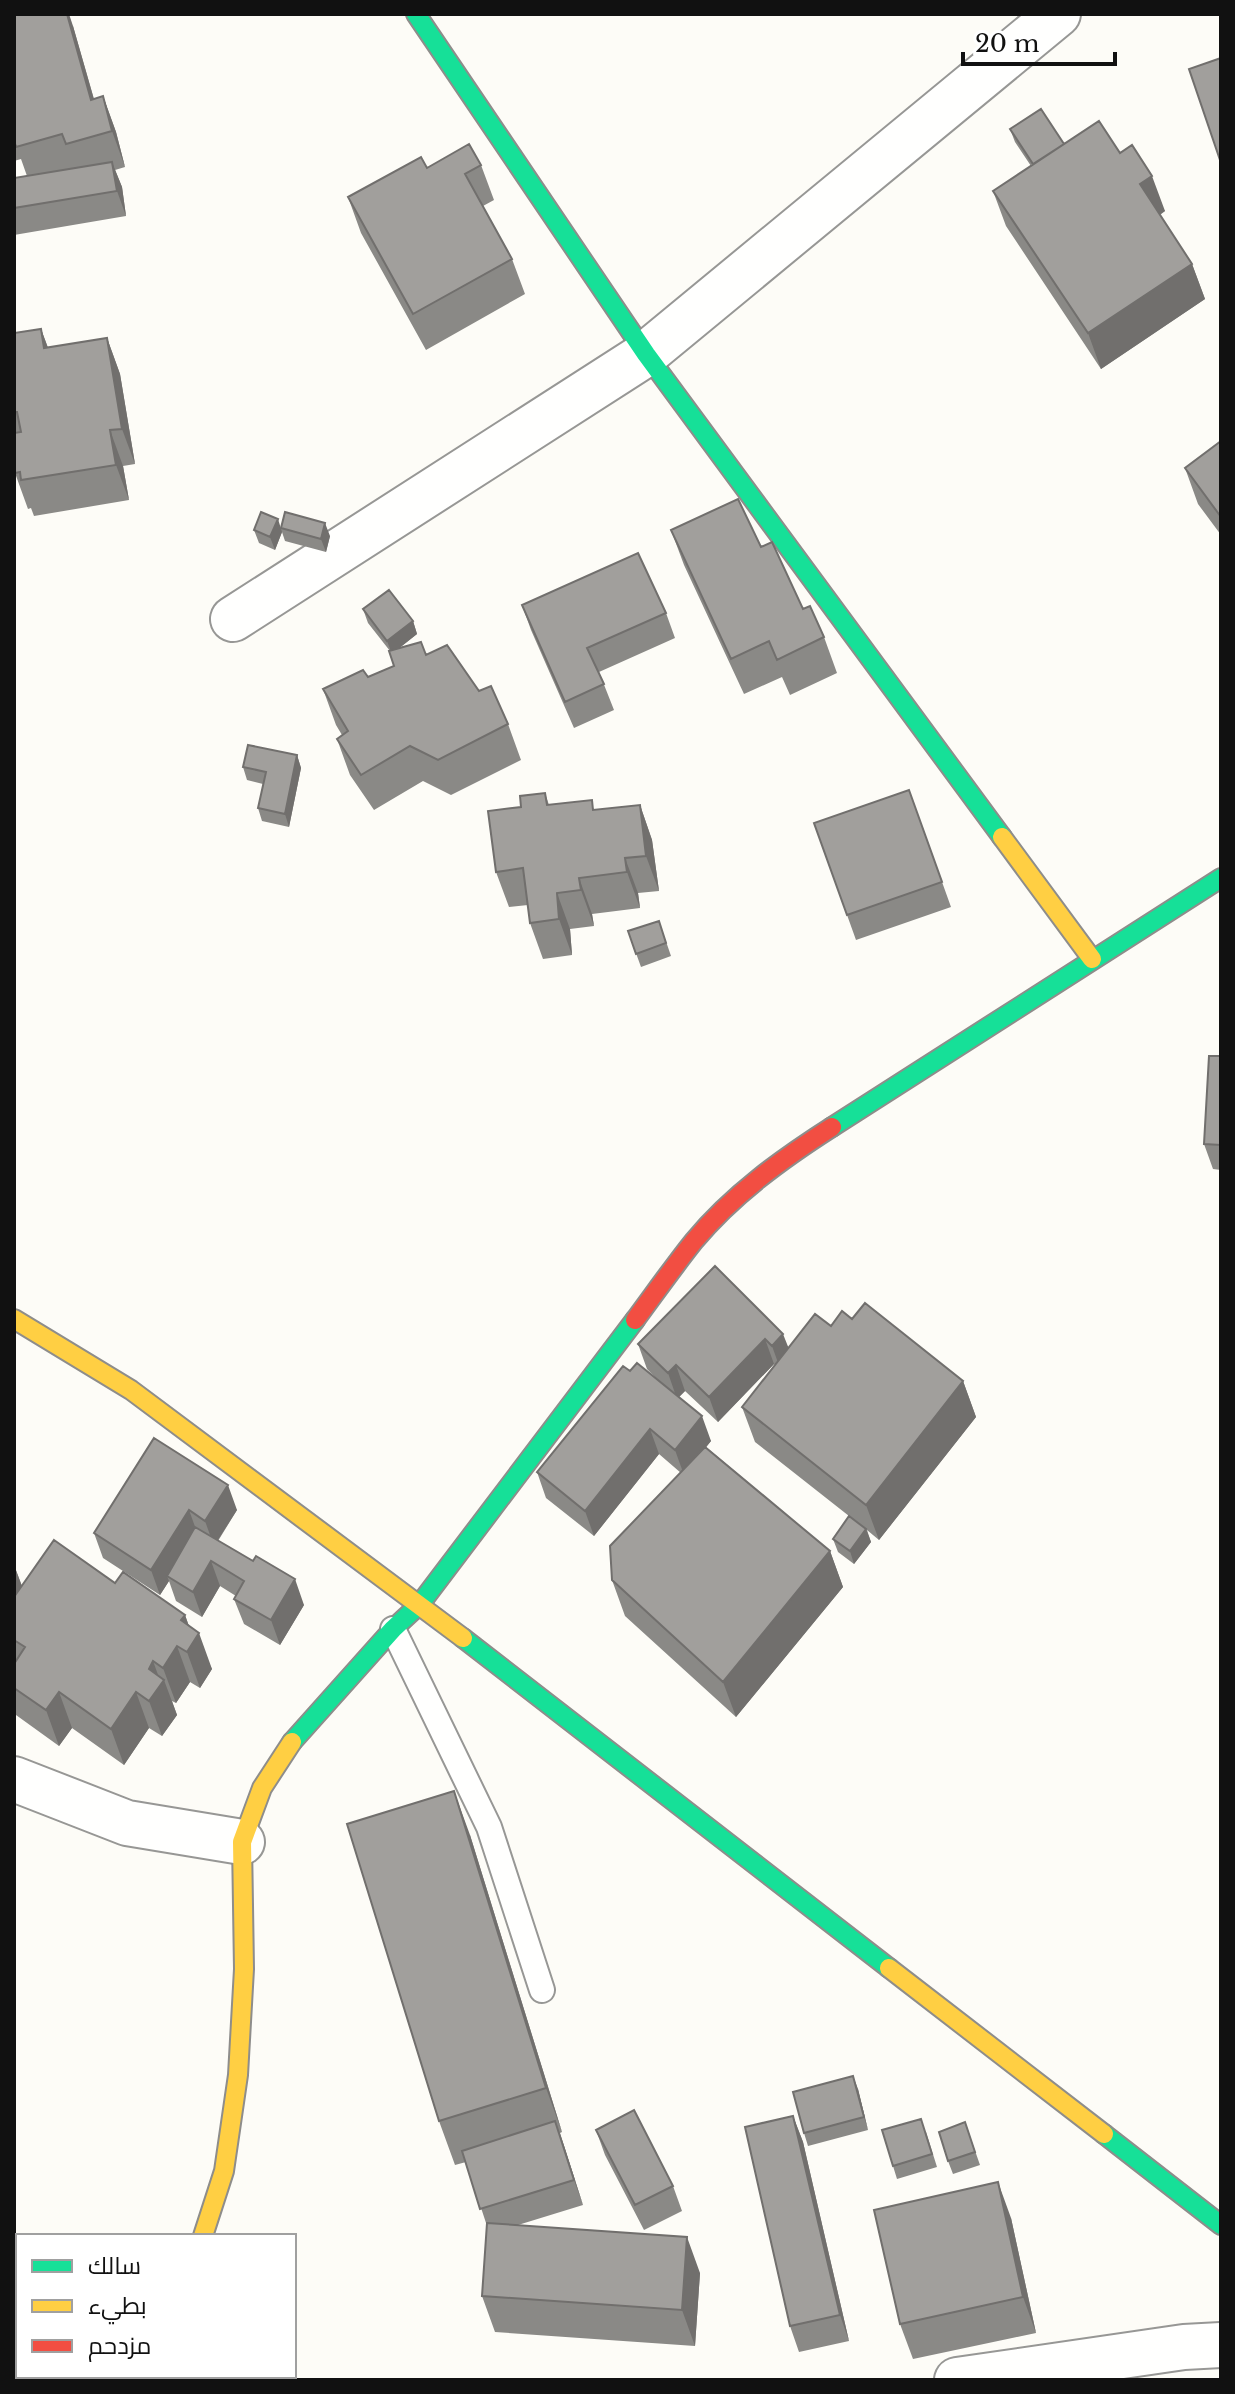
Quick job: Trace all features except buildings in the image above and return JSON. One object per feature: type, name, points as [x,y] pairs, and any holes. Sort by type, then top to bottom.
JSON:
[{"type":"street","points":[[416,14],[646,354],[1092,959]]},
{"type":"street","points":[[233,619],[646,354],[1058,14]]},
{"type":"street","points":[[204,2234],[224,2171],[238,2075],[244,1969],[242,1842],[262,1788],[290,1745],[393,1629],[420,1604],[695,1240],[718,1214],[798,1149],[1221,878]]},
{"type":"street","points":[[14,1319],[131,1390],[420,1604],[1221,2225]]},
{"type":"street","points":[[14,1779],[127,1823],[242,1842]]},
{"type":"street","points":[[957,2380],[1184,2347],[1221,2345]]},
{"type":"lane","points":[[393,1629],[489,1827],[542,1990]]},
{"type":"traffic: fast","points":[[416,14],[646,354],[1002,837]]},
{"type":"traffic: fast","points":[[832,1127],[1221,878]]},
{"type":"traffic: fast","points":[[292,1742],[393,1629],[420,1604],[635,1320]]},
{"type":"traffic: fast","points":[[463,1638],[889,1968]]},
{"type":"traffic: fast","points":[[1104,2134],[1221,2225]]},
{"type":"traffic: slow","points":[[1002,837],[1092,959]]},
{"type":"traffic: slow","points":[[14,1319],[131,1390],[463,1638]]},
{"type":"traffic: slow","points":[[204,2234],[224,2171],[238,2075],[244,1969],[242,1842],[262,1788],[292,1742]]},
{"type":"traffic: slow","points":[[889,1968],[1104,2134]]},
{"type":"traffic: jam","points":[[635,1320],[694,1241],[725,1208],[776,1165],[832,1127]]}]
